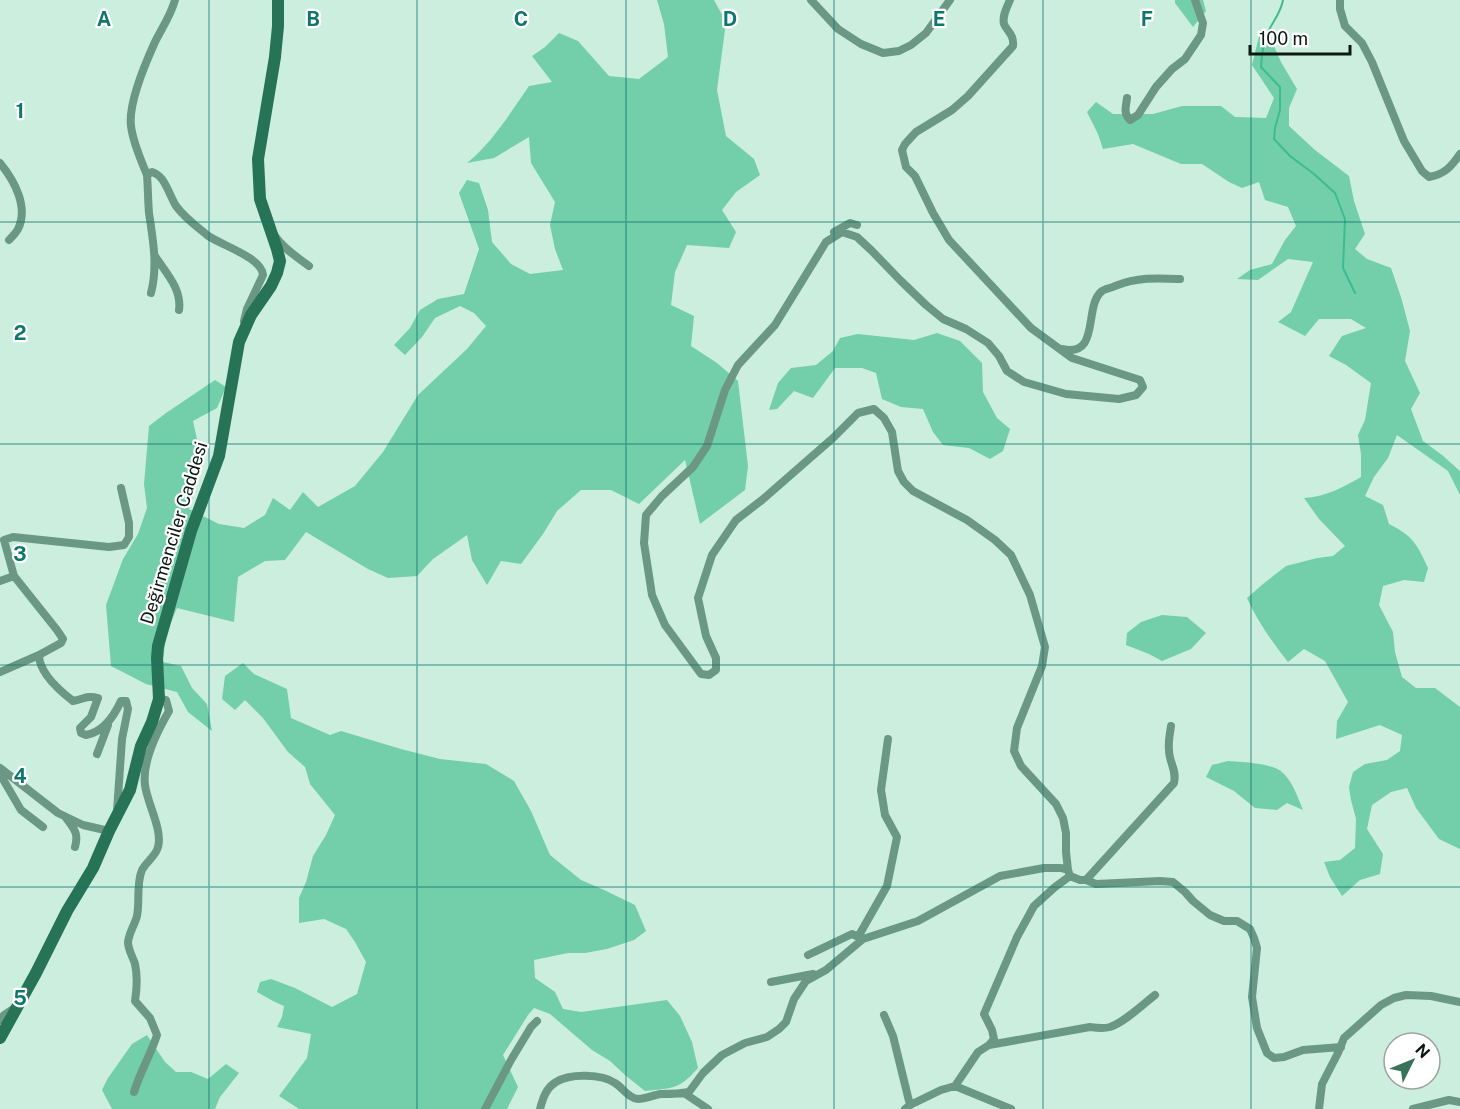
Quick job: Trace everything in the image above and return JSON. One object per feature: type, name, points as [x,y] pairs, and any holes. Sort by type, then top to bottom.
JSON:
[{"type":"main road","name":"Değirmenciler Caddesi","points":[[0,1038],[67,911],[93,868],[130,790],[141,746],[159,699],[158,646],[191,531],[219,456],[239,342],[251,315],[277,273],[280,261],[260,199],[258,159],[275,57],[278,0]]},
{"type":"street","points":[[151,293],[156,268],[147,175],[131,126],[132,108],[154,44],[175,0]]},
{"type":"street","points":[[811,0],[838,28],[861,44],[883,53],[899,51],[911,45],[926,33],[950,0]]},
{"type":"street","points":[[826,242],[842,232],[857,237],[926,305],[943,319],[966,329],[988,343],[999,356],[1007,371],[1024,382],[1066,394],[1119,399],[1136,395],[1143,387],[1140,380],[1072,358],[1031,328],[949,240],[915,176],[906,167],[902,150],[904,144],[916,132],[952,110],[968,96],[1013,46],[1013,39],[1005,25],[1004,17],[1010,0]]},
{"type":"street","points":[[1127,98],[1125,110],[1130,120],[1138,115],[1156,87],[1195,46],[1201,35],[1203,23],[1195,0]]},
{"type":"street","points":[[1340,0],[1345,26],[1362,43],[1404,141],[1422,171],[1429,177],[1436,175],[1450,168],[1460,154]]},
{"type":"street","points":[[0,163],[9,174],[18,192],[20,204],[21,216],[18,229],[9,240]]},
{"type":"street","points":[[147,175],[152,172],[160,176],[177,207],[189,221],[210,237],[257,264],[262,270],[263,275],[247,309],[239,342]]},
{"type":"street","points":[[857,225],[850,223],[832,234],[826,242],[775,325],[738,365],[725,390],[707,446],[693,467],[662,496],[646,515],[644,543],[652,595],[665,625],[701,674],[709,675],[716,670],[716,658],[706,636],[698,598],[712,555],[736,520],[833,438],[858,413],[874,409],[884,418],[891,432],[898,471],[904,482],[913,491],[966,520],[995,540],[1011,555],[1030,595],[1045,647],[1042,666],[1017,728],[1014,751],[1021,766],[1056,804],[1063,818],[1069,873]]},
{"type":"street","points":[[270,228],[280,243],[309,266]]},
{"type":"street","points":[[153,254],[179,293],[179,310]]},
{"type":"street","points":[[1058,348],[1070,351],[1083,344],[1088,335],[1097,297],[1102,291],[1139,279],[1180,279]]},
{"type":"street","points":[[0,672],[39,655],[61,643],[63,639],[14,576],[2,539],[13,537],[109,547],[123,545],[129,537],[129,524],[121,488]]},
{"type":"street","points":[[0,581],[14,576]]},
{"type":"street","points":[[39,655],[47,676],[73,701],[90,696],[98,698],[91,717],[80,728],[81,733],[92,734],[109,722]]},
{"type":"street","points":[[134,1092],[157,1035],[150,1018],[135,1001],[138,984],[135,964],[128,944],[138,911],[139,882],[143,868],[158,847],[157,822],[151,810],[144,783],[147,760],[169,711],[166,700],[159,699]]},
{"type":"street","points":[[98,754],[109,722],[122,701],[126,701],[128,709],[122,739],[116,818]]},
{"type":"street","points":[[1086,880],[1174,783],[1176,774],[1170,762],[1168,749],[1171,726]]},
{"type":"street","points":[[540,1109],[544,1094],[556,1082],[570,1077],[597,1076],[615,1082],[629,1096],[637,1099],[659,1094],[676,1095],[689,1092],[722,1055],[745,1043],[767,1037],[786,1022],[794,999],[806,981],[826,970],[861,938],[887,886],[897,837],[885,815],[881,790],[888,739]]},
{"type":"street","points":[[0,768],[58,813],[83,825],[109,831]]},
{"type":"street","points":[[0,774],[21,810],[43,827]]},
{"type":"street","points":[[66,817],[76,833],[75,847]]},
{"type":"street","points":[[808,955],[852,934],[861,938],[918,921],[1000,876],[1044,868],[1061,868],[1080,880],[1096,884],[1173,882],[1210,915],[1224,921],[1237,921],[1250,929],[1257,948],[1252,997],[1257,1028],[1268,1053],[1274,1058],[1303,1050],[1341,1047]]},
{"type":"street","points":[[955,1086],[978,1052],[994,1039],[984,1014],[1017,937],[1034,906],[1069,873]]},
{"type":"street","points":[[771,982],[820,973]]},
{"type":"street","points":[[989,1045],[1112,1026],[1155,995]]},
{"type":"street","points":[[1319,1109],[1322,1084],[1344,1038],[1381,1005],[1406,995],[1431,996],[1460,1002]]},
{"type":"street","points":[[0,1020],[16,1007]]},
{"type":"street","points":[[884,1015],[893,1036],[907,1107],[941,1090],[955,1086],[1011,1109]]},
{"type":"street","points":[[485,1109],[516,1051],[537,1021]]},
{"type":"street","points":[[684,1093],[708,1109]]},
{"type":"street","points":[[1413,1109],[1449,1100],[1460,1102]]},
{"type":"green space","points":[[657,0],[714,0],[726,22],[717,90],[726,136],[754,159],[760,175],[736,192],[722,210],[736,232],[729,248],[687,245],[675,272],[671,305],[694,316],[691,346],[717,363],[738,381],[748,466],[745,490],[700,524],[685,460],[639,504],[611,490],[581,490],[557,511],[521,564],[501,561],[487,585],[472,560],[467,535],[433,559],[417,576],[388,578],[368,569],[306,532],[285,560],[265,561],[238,577],[234,622],[177,608],[166,634],[163,662],[181,666],[192,688],[207,704],[212,731],[188,712],[177,692],[146,684],[111,666],[106,605],[123,559],[138,534],[147,508],[144,484],[149,426],[215,380],[226,387],[217,408],[193,421],[201,458],[189,509],[219,524],[244,528],[265,515],[273,498],[290,510],[303,492],[318,507],[355,486],[383,452],[418,395],[467,349],[486,326],[474,313],[460,306],[435,318],[422,337],[405,355],[394,345],[410,328],[420,310],[438,299],[464,294],[479,249],[459,193],[467,180],[479,183],[488,210],[492,242],[511,264],[530,274],[563,270],[555,249],[550,225],[555,202],[531,163],[529,137],[494,158],[467,163],[493,137],[529,86],[552,82],[532,56],[559,33],[578,41],[609,76],[639,79],[668,57],[664,24]]},
{"type":"green space","points":[[1175,0],[1203,0],[1206,11],[1193,27]]},
{"type":"green space","points":[[1261,28],[1273,44],[1297,89],[1289,108],[1289,126],[1349,176],[1354,201],[1365,234],[1355,249],[1367,259],[1391,268],[1410,331],[1405,361],[1420,393],[1411,409],[1423,441],[1460,471],[1460,495],[1448,471],[1397,435],[1388,458],[1374,477],[1365,496],[1383,505],[1389,524],[1413,541],[1428,568],[1424,582],[1404,580],[1383,586],[1379,605],[1393,632],[1395,652],[1402,677],[1416,688],[1435,688],[1460,707],[1460,849],[1439,839],[1416,808],[1407,788],[1391,792],[1372,805],[1367,829],[1383,854],[1380,874],[1360,880],[1342,896],[1324,862],[1340,860],[1355,848],[1356,819],[1349,787],[1353,772],[1365,764],[1387,760],[1400,751],[1402,735],[1380,725],[1336,739],[1337,721],[1348,702],[1325,661],[1304,649],[1288,662],[1276,647],[1247,598],[1286,566],[1333,556],[1345,546],[1319,519],[1304,498],[1327,494],[1361,477],[1358,435],[1365,420],[1371,383],[1329,356],[1342,336],[1366,328],[1351,319],[1319,319],[1305,336],[1278,322],[1291,312],[1313,262],[1288,259],[1258,280],[1237,279],[1250,270],[1272,264],[1285,240],[1296,226],[1288,207],[1265,200],[1259,182],[1242,188],[1202,164],[1181,164],[1133,144],[1103,149],[1087,112],[1096,102],[1113,114],[1153,114],[1182,106],[1221,106],[1235,117],[1266,118],[1274,98],[1252,65]]},
{"type":"green space","points":[[937,333],[960,341],[982,363],[983,392],[997,418],[1010,429],[1003,451],[990,459],[969,448],[943,445],[933,432],[923,409],[901,407],[882,399],[876,373],[862,368],[835,368],[813,398],[794,391],[777,409],[769,410],[778,383],[791,368],[816,365],[833,351],[840,338],[858,334],[914,340]]},
{"type":"green space","points":[[1162,615],[1187,617],[1206,633],[1191,649],[1162,661],[1126,645],[1127,633],[1141,622]]},
{"type":"green space","points":[[243,663],[254,674],[287,689],[291,718],[330,735],[341,731],[440,759],[486,764],[514,781],[531,811],[550,855],[581,880],[635,905],[646,931],[634,940],[607,949],[568,953],[534,960],[535,978],[555,992],[563,1009],[581,1012],[667,1000],[680,1016],[692,1042],[698,1068],[686,1080],[674,1087],[645,1091],[550,1014],[534,1008],[503,1055],[518,1087],[507,1109],[299,1109],[279,1096],[307,1058],[311,1034],[277,1027],[284,1006],[257,992],[260,982],[271,979],[295,988],[332,1007],[357,994],[366,962],[346,929],[324,919],[299,923],[299,898],[313,856],[335,815],[310,784],[305,767],[288,752],[263,718],[245,700],[235,710],[222,699],[225,676]]},
{"type":"green space","points":[[1228,761],[1272,767],[1283,773],[1295,790],[1303,810],[1287,803],[1277,810],[1255,808],[1234,791],[1206,777],[1212,765]]},
{"type":"green space","points":[[147,1035],[165,1062],[176,1072],[191,1072],[208,1079],[226,1064],[239,1073],[220,1097],[215,1109],[112,1109],[102,1090],[132,1044]]},
{"type":"waterway","points":[[1283,0],[1265,39],[1261,67],[1280,87],[1280,110],[1274,139],[1290,156],[1335,193],[1345,219],[1343,268],[1355,293]]}]
